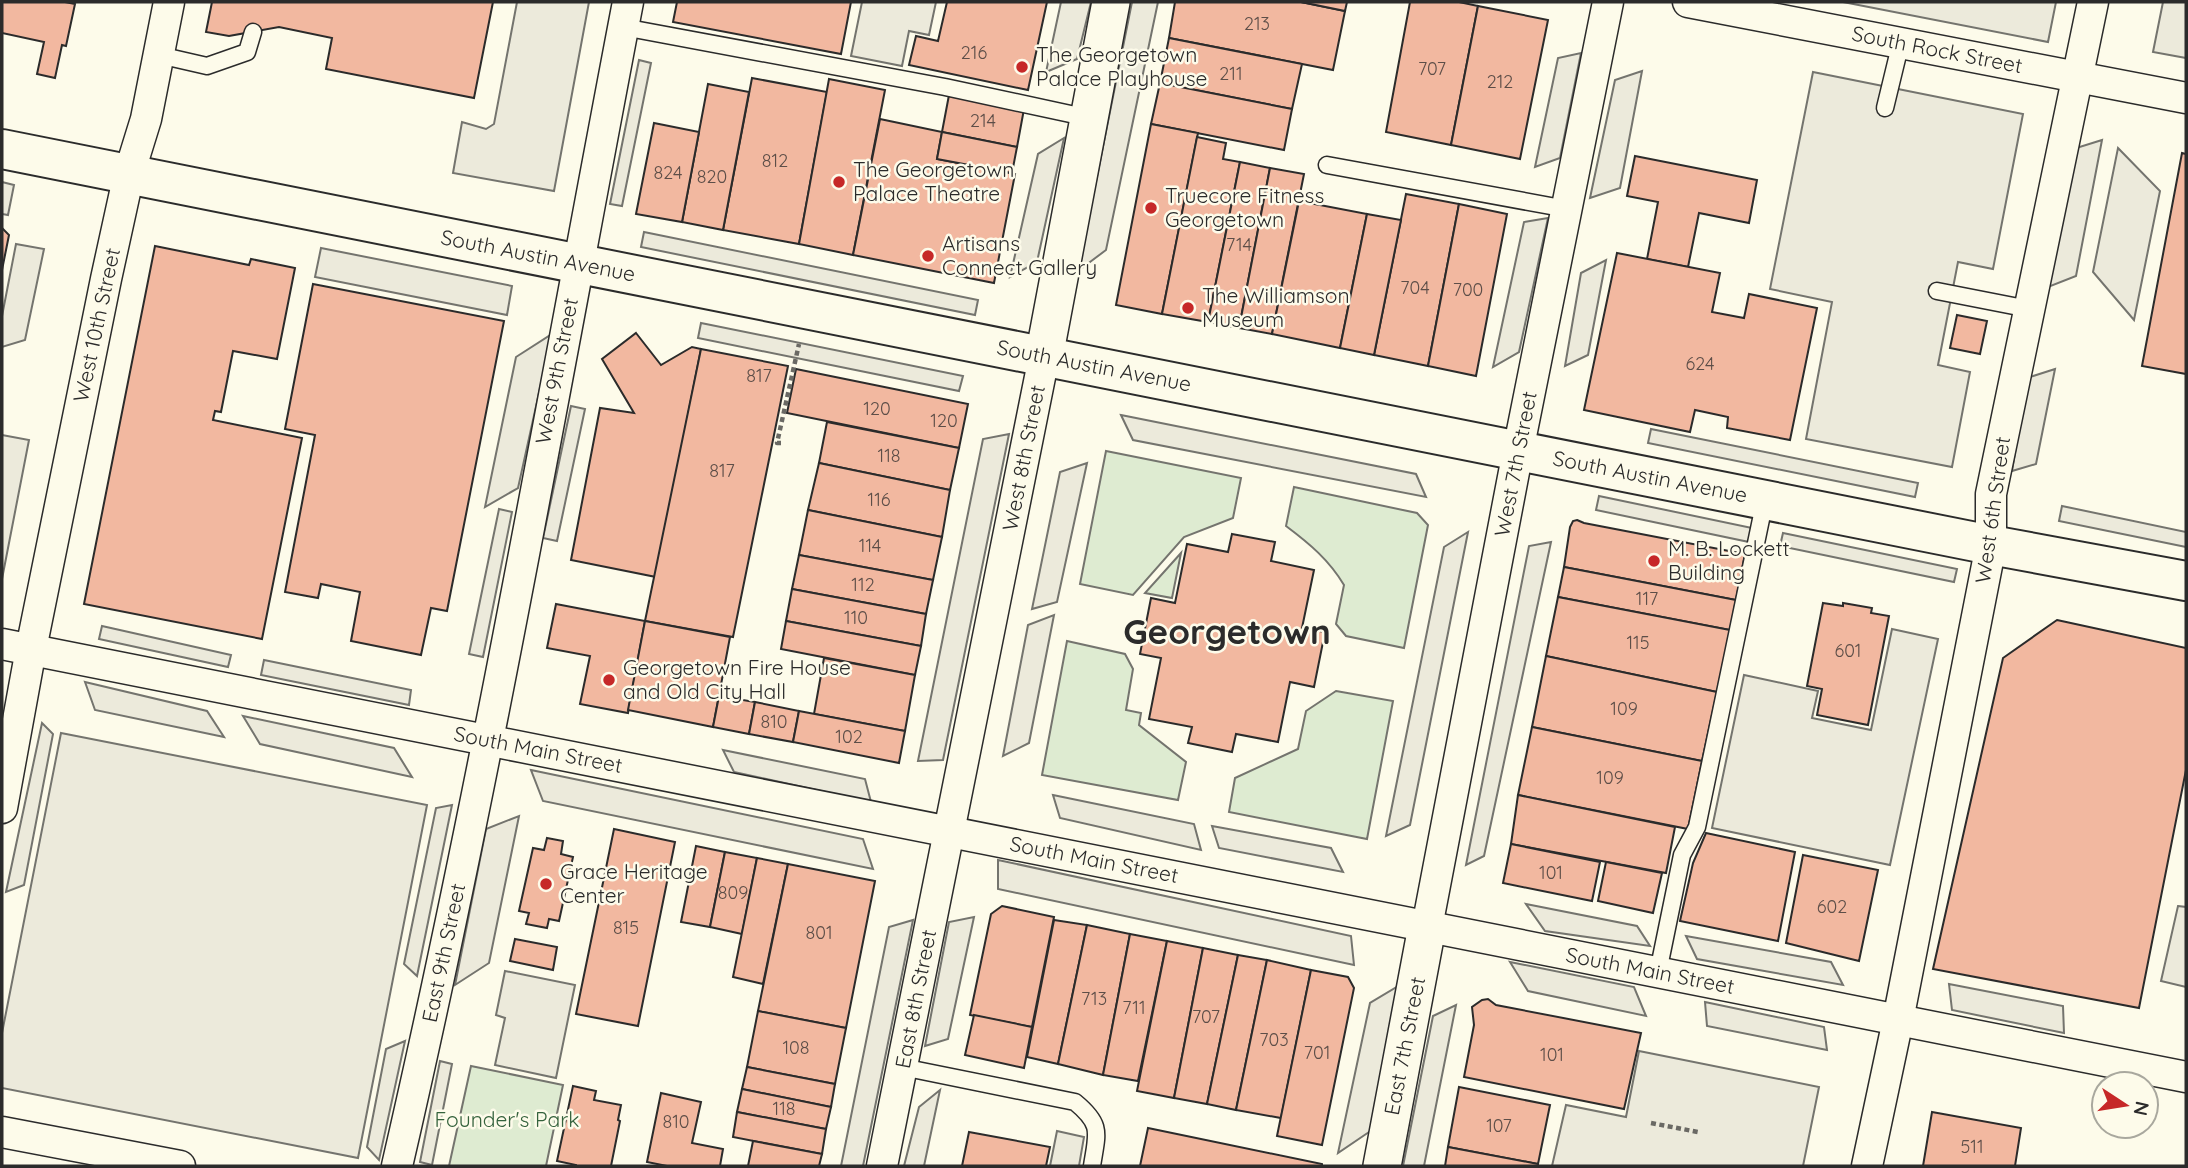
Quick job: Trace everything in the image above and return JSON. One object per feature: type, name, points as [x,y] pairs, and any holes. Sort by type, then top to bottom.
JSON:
[{"type":"main road","name":"South Austin Avenue","points":[[2,149],[1991,545],[2186,581]]},
{"type":"street","name":"West 10th Street","points":[[2,808],[31,649],[106,279],[130,174],[146,119],[169,2]]},
{"type":"street","name":"West 8th Street","points":[[949,831],[1044,357],[1111,2]]},
{"type":"street","name":"West 7th Street","points":[[1427,927],[1518,451],[1608,2]]},
{"type":"street","name":"South Rock Street","points":[[1688,2],[2186,97]]},
{"type":"street","name":"West 6th Street","points":[[1867,1166],[1991,545],[1991,494],[2092,2]]},
{"type":"street","name":"West 9th Street","points":[[488,740],[626,14]]},
{"type":"street","name":"South Main Street","points":[[2,643],[2186,1077]]},
{"type":"street","name":"East 9th Street","points":[[397,1166],[432,1013],[488,740]]},
{"type":"street","name":"East 8th Street","points":[[882,1166],[949,831]]},
{"type":"street","name":"East 7th Street","points":[[1382,1166],[1427,927]]},
{"type":"street","points":[[2,1132],[180,1166]]},
{"type":"lane","points":[[626,14],[1089,118]]},
{"type":"lane","points":[[159,55],[207,66],[247,52],[253,32]]},
{"type":"lane","points":[[1885,108],[1900,42]]},
{"type":"lane","points":[[1326,165],[1567,209]]},
{"type":"lane","points":[[1937,291],[2029,309]]},
{"type":"lane","points":[[1658,972],[1682,855],[1697,827],[1765,500]]},
{"type":"lane","points":[[902,1067],[1075,1102],[1095,1122],[1097,1134],[1092,1166]]},
{"type":"path","points":[[781,443],[777,443],[807,309]]},
{"type":"path","points":[[1651,1123],[1698,1132]]},
{"type":"green space","points":[[1106,451],[1241,478],[1233,518],[1184,537],[1133,595],[1080,584]]},
{"type":"green space","points":[[1294,487],[1417,513],[1428,525],[1404,648],[1346,636],[1336,624],[1344,585],[1318,553],[1286,526]]},
{"type":"green space","points":[[1181,553],[1172,598],[1145,593]]},
{"type":"green space","points":[[1067,641],[1125,654],[1133,669],[1126,710],[1141,713],[1139,725],[1186,762],[1178,800],[1042,775]]},
{"type":"green space","points":[[1336,691],[1393,701],[1367,839],[1229,812],[1235,778],[1298,749],[1306,711]]},
{"type":"green space","name":"Founder's Park","points":[[471,1066],[563,1085],[546,1166],[449,1166]]},
{"type":"shaded area","points":[[517,2],[589,2],[554,191],[453,173],[462,122],[486,129],[494,124]]},
{"type":"shaded area","points":[[862,2],[936,2],[929,35],[909,31],[902,66],[851,56]]},
{"type":"shaded area","points":[[1061,2],[1091,2],[1077,59],[1046,72]]},
{"type":"shaded area","points":[[1132,2],[1158,2],[1106,250],[1078,271]]},
{"type":"shaded area","points":[[1843,2],[2056,2],[2048,42]]},
{"type":"shaded area","points":[[2163,2],[2186,2],[2186,58],[2153,52]]},
{"type":"shaded area","points":[[1581,53],[1560,158],[1535,167],[1558,58]]},
{"type":"shaded area","points":[[639,60],[651,63],[622,206],[610,204]]},
{"type":"shaded area","points":[[1642,71],[1620,188],[1590,198],[1615,80]]},
{"type":"shaded area","points":[[1813,72],[2023,114],[1993,269],[1958,262],[1938,365],[1970,372],[1952,467],[1806,439],[1832,302],[1770,289]]},
{"type":"shaded area","points":[[1064,138],[1037,262],[1010,277],[1038,154]]},
{"type":"shaded area","points":[[2102,140],[2076,276],[2043,289],[2073,149]]},
{"type":"shaded area","points":[[2118,148],[2160,191],[2134,320],[2093,272]]},
{"type":"shaded area","points":[[2,182],[14,185],[8,215],[2,214]]},
{"type":"shaded area","points":[[1548,218],[1519,352],[1493,367],[1524,222]]},
{"type":"shaded area","points":[[644,232],[978,300],[975,315],[641,247]]},
{"type":"shaded area","points":[[16,244],[44,249],[25,340],[2,347],[2,316]]},
{"type":"shaded area","points":[[321,248],[512,286],[507,315],[315,277]]},
{"type":"shaded area","points":[[1606,260],[1588,355],[1565,366],[1581,273]]},
{"type":"shaded area","points":[[701,323],[963,376],[959,391],[698,338]]},
{"type":"shaded area","points":[[552,334],[518,488],[485,507],[516,357]]},
{"type":"shaded area","points":[[2055,369],[2036,464],[2012,471],[2027,378]]},
{"type":"shaded area","points":[[571,406],[585,409],[557,541],[543,538]]},
{"type":"shaded area","points":[[1121,415],[1416,474],[1426,497],[1133,440]]},
{"type":"shaded area","points":[[1651,429],[1918,483],[1915,497],[1648,443]]},
{"type":"shaded area","points":[[1009,434],[943,760],[918,761],[983,439]]},
{"type":"shaded area","points":[[2,435],[29,440],[2,579]]},
{"type":"shaded area","points":[[1087,463],[1057,602],[1032,609],[1060,472]]},
{"type":"shaded area","points":[[1599,496],[1752,528],[1749,542],[1596,510]]},
{"type":"shaded area","points":[[2062,506],[2186,532],[2186,547],[2059,521]]},
{"type":"shaded area","points":[[499,509],[512,512],[483,657],[469,654]]},
{"type":"shaded area","points":[[1468,532],[1410,825],[1386,836],[1444,547]]},
{"type":"shaded area","points":[[1783,533],[1957,569],[1954,582],[1780,546]]},
{"type":"shaded area","points":[[1551,542],[1484,856],[1466,865],[1529,546]]},
{"type":"shaded area","points":[[1054,615],[1029,743],[1003,756],[1028,625]]},
{"type":"shaded area","points":[[102,626],[231,655],[228,667],[99,639]]},
{"type":"shaded area","points":[[1892,629],[1938,639],[1890,865],[1712,828],[1744,675],[1818,691],[1812,718],[1871,730]]},
{"type":"shaded area","points":[[264,660],[411,690],[409,705],[261,675]]},
{"type":"shaded area","points":[[85,682],[207,711],[224,737],[95,710]]},
{"type":"shaded area","points":[[243,716],[394,748],[412,777],[260,744]]},
{"type":"shaded area","points":[[42,723],[53,734],[24,885],[6,892]]},
{"type":"shaded area","points":[[61,733],[427,805],[358,1158],[2,1088],[2,1033]]},
{"type":"shaded area","points":[[723,750],[865,779],[871,802],[734,772]]},
{"type":"shaded area","points":[[531,770],[863,839],[873,869],[543,801]]},
{"type":"shaded area","points":[[1053,795],[1194,824],[1201,850],[1060,818]]},
{"type":"shaded area","points":[[452,805],[417,976],[404,964],[436,808]]},
{"type":"shaded area","points":[[519,816],[489,963],[455,985],[486,829]]},
{"type":"shaded area","points":[[1212,826],[1331,848],[1343,872],[1219,848]]},
{"type":"shaded area","points":[[998,860],[1351,936],[1354,965],[998,889]]},
{"type":"shaded area","points":[[1526,904],[1637,926],[1650,946],[1545,931]]},
{"type":"shaded area","points":[[2178,906],[2186,907],[2186,987],[2161,981]]},
{"type":"shaded area","points":[[974,917],[948,1039],[925,1046],[949,922]]},
{"type":"shaded area","points":[[913,920],[863,1166],[841,1166],[889,927]]},
{"type":"shaded area","points":[[1686,936],[1831,962],[1843,985],[1697,959]]},
{"type":"shaded area","points":[[1510,962],[1634,987],[1646,1016],[1528,991]]},
{"type":"shaded area","points":[[505,971],[575,985],[556,1078],[495,1065],[505,1018],[496,1015]]},
{"type":"shaded area","points":[[1949,984],[2063,1006],[2064,1033],[1952,1010]]},
{"type":"shaded area","points":[[1400,985],[1372,1130],[1338,1153],[1370,1003]]},
{"type":"shaded area","points":[[1705,1002],[1824,1027],[1827,1050],[1707,1026]]},
{"type":"shaded area","points":[[1456,1005],[1424,1166],[1403,1166],[1433,1016]]},
{"type":"shaded area","points":[[405,1041],[379,1160],[367,1147],[386,1049]]},
{"type":"shaded area","points":[[1639,1051],[1819,1087],[1803,1166],[1552,1166],[1566,1105],[1626,1117]]},
{"type":"shaded area","points":[[440,1061],[452,1064],[432,1165],[420,1162]]},
{"type":"shaded area","points":[[940,1090],[924,1166],[904,1166],[919,1107]]},
{"type":"shaded area","points":[[1057,1131],[1084,1137],[1079,1166],[1050,1166]]},
{"type":"building","points":[[2,2],[75,4],[66,46],[62,45],[55,78],[37,74],[44,42],[2,33]]},
{"type":"building","points":[[212,2],[493,2],[474,98],[326,69],[332,38],[279,27],[229,36],[206,32]]},
{"type":"building","points":[[677,2],[851,2],[841,54],[673,22]]},
{"type":"building","points":[[947,2],[1047,2],[1028,90],[909,65],[916,36],[938,41]]},
{"type":"building","points":[[1175,2],[1301,2],[1345,11],[1333,70],[1169,38]]},
{"type":"building","points":[[1301,2],[1347,2],[1345,11]]},
{"type":"building","points":[[1410,2],[1459,2],[1478,6],[1451,145],[1386,132]]},
{"type":"building","points":[[1478,6],[1548,20],[1520,159],[1451,145]]},
{"type":"building","points":[[1169,38],[1302,64],[1292,109],[1160,83]]},
{"type":"building","points":[[752,78],[827,92],[799,244],[723,230]]},
{"type":"building","name":"The Georgetown Palace Theatre","points":[[829,79],[885,90],[853,255],[799,244]]},
{"type":"building","points":[[1160,83],[1292,109],[1284,150],[1151,124]]},
{"type":"building","points":[[708,84],[749,92],[723,230],[682,222]]},
{"type":"building","points":[[949,95],[1024,109],[1017,147],[942,132]]},
{"type":"building","points":[[880,119],[942,132],[937,159],[1015,174],[994,283],[853,255]]},
{"type":"building","points":[[654,123],[699,132],[682,222],[636,214]]},
{"type":"building","points":[[1151,124],[1198,133],[1162,314],[1116,305]]},
{"type":"building","points":[[942,132],[1017,147],[1012,173],[937,159]]},
{"type":"building","points":[[1197,137],[1226,143],[1223,159],[1240,162],[1208,322],[1162,314]]},
{"type":"building","points":[[2182,153],[2186,154],[2186,374],[2142,366]]},
{"type":"building","points":[[1635,156],[1757,180],[1749,223],[1699,213],[1688,267],[1647,259],[1658,202],[1627,196]]},
{"type":"building","points":[[1240,162],[1270,168],[1239,328],[1208,322]]},
{"type":"building","points":[[1270,168],[1304,174],[1272,334],[1239,328]]},
{"type":"building","points":[[1406,194],[1459,204],[1428,366],[1374,355]]},
{"type":"building","points":[[1299,201],[1367,214],[1340,348],[1272,334]]},
{"type":"building","points":[[1459,204],[1507,214],[1476,376],[1428,366]]},
{"type":"building","points":[[1367,214],[1401,220],[1374,355],[1340,348]]},
{"type":"building","points":[[2,228],[9,235],[2,270]]},
{"type":"building","points":[[155,246],[249,265],[251,259],[295,268],[277,359],[233,351],[221,412],[215,411],[213,420],[302,438],[262,639],[84,604]]},
{"type":"building","points":[[1617,253],[1720,273],[1712,312],[1744,318],[1749,294],[1817,308],[1790,440],[1727,428],[1728,417],[1695,410],[1690,432],[1584,410]]},
{"type":"building","points":[[313,284],[504,321],[447,611],[431,608],[421,655],[351,641],[360,592],[321,584],[318,598],[285,592],[315,435],[285,429]]},
{"type":"building","points":[[1957,315],[1987,321],[1980,354],[1950,348]]},
{"type":"building","points":[[636,333],[661,365],[692,347],[701,349],[656,577],[571,560],[600,408],[634,413],[602,359]]},
{"type":"building","points":[[701,349],[788,366],[733,637],[645,621]]},
{"type":"building","points":[[796,369],[968,404],[959,448],[787,413]]},
{"type":"building","points":[[827,422],[959,448],[950,490],[819,463]]},
{"type":"building","points":[[819,463],[950,490],[942,537],[808,510]]},
{"type":"building","points":[[808,510],[942,537],[933,580],[799,555]]},
{"type":"building","name":"M. B. Lockett Building","points":[[1573,521],[1745,554],[1736,600],[1564,567],[1570,527]]},
{"type":"building","points":[[1232,534],[1275,542],[1271,561],[1314,570],[1302,628],[1325,632],[1314,687],[1290,682],[1278,742],[1236,734],[1232,752],[1188,743],[1192,727],[1149,719],[1161,658],[1140,654],[1151,598],[1175,603],[1187,544],[1228,552]]},
{"type":"building","points":[[799,555],[933,580],[926,614],[792,589]]},
{"type":"building","points":[[1564,567],[1736,600],[1730,630],[1558,597]]},
{"type":"building","points":[[792,589],[926,614],[921,646],[786,621]]},
{"type":"building","points":[[1558,597],[1730,630],[1717,692],[1546,656]]},
{"type":"building","points":[[1823,603],[1872,608],[1871,613],[1889,616],[1868,725],[1817,715],[1822,689],[1807,686]]},
{"type":"building","name":"Georgetown Fire House and Old City Hall","points":[[556,604],[645,621],[628,713],[580,704],[590,656],[547,648]]},
{"type":"building","points":[[2057,620],[2186,648],[2186,770],[2139,1008],[1933,969],[2003,658]]},
{"type":"building","points":[[645,621],[730,637],[713,727],[628,710]]},
{"type":"building","points":[[786,621],[921,646],[915,675],[781,649]]},
{"type":"building","points":[[1546,656],[1717,692],[1702,761],[1532,727]]},
{"type":"building","points":[[824,658],[915,675],[905,731],[814,714]]},
{"type":"building","points":[[719,696],[755,702],[749,734],[713,727]]},
{"type":"building","points":[[755,702],[799,711],[793,742],[749,734]]},
{"type":"building","points":[[799,711],[905,731],[899,763],[793,742]]},
{"type":"building","points":[[1532,727],[1702,761],[1688,829],[1518,795]]},
{"type":"building","points":[[1518,795],[1675,827],[1666,873],[1511,844]]},
{"type":"building","points":[[614,829],[675,842],[638,1026],[576,1014]]},
{"type":"building","points":[[1706,833],[1795,852],[1778,941],[1680,921],[1693,863]]},
{"type":"building","name":"Grace Heritage Center","points":[[547,838],[563,841],[561,854],[573,857],[559,921],[549,919],[547,928],[526,924],[529,913],[519,911],[533,848],[544,850]]},
{"type":"building","points":[[1511,844],[1600,862],[1592,901],[1503,883]]},
{"type":"building","points":[[696,846],[725,852],[710,927],[681,922]]},
{"type":"building","points":[[725,852],[757,858],[742,934],[710,927]]},
{"type":"building","points":[[1803,855],[1878,870],[1859,961],[1786,943]]},
{"type":"building","points":[[757,858],[788,864],[763,984],[733,977]]},
{"type":"building","points":[[1606,862],[1662,873],[1653,913],[1598,901]]},
{"type":"building","points":[[788,864],[875,881],[846,1028],[758,1011]]},
{"type":"building","points":[[1002,906],[1054,917],[1032,1027],[970,1015],[991,914]]},
{"type":"building","points":[[1054,920],[1087,925],[1058,1064],[1027,1057]]},
{"type":"building","points":[[1087,925],[1130,934],[1103,1075],[1058,1064]]},
{"type":"building","points":[[1130,934],[1167,941],[1138,1081],[1103,1075]]},
{"type":"building","points":[[515,939],[557,947],[553,970],[510,961]]},
{"type":"building","points":[[1167,941],[1203,948],[1174,1098],[1137,1091]]},
{"type":"building","points":[[1203,948],[1238,955],[1207,1104],[1174,1098]]},
{"type":"building","points":[[1238,955],[1267,960],[1236,1110],[1207,1104]]},
{"type":"building","points":[[1267,960],[1311,970],[1281,1118],[1236,1110]]},
{"type":"building","points":[[1311,970],[1348,977],[1354,988],[1322,1145],[1277,1136]]},
{"type":"building","points":[[1488,999],[1496,1005],[1641,1033],[1624,1109],[1464,1077],[1474,1025],[1472,1007]]},
{"type":"building","points":[[758,1011],[846,1028],[835,1084],[747,1067]]},
{"type":"building","points":[[974,1015],[1032,1027],[1024,1068],[965,1055]]},
{"type":"building","points":[[747,1067],[835,1084],[831,1107],[742,1089]]},
{"type":"building","points":[[573,1086],[596,1091],[594,1100],[621,1105],[611,1166],[576,1166],[557,1161]]},
{"type":"building","points":[[1459,1087],[1550,1105],[1538,1164],[1448,1147]]},
{"type":"building","points":[[742,1089],[831,1107],[826,1129],[737,1112]]},
{"type":"building","points":[[661,1093],[701,1102],[692,1143],[723,1149],[720,1166],[667,1166],[647,1162]]},
{"type":"building","points":[[737,1112],[826,1129],[822,1154],[733,1137]]},
{"type":"building","points":[[1932,1112],[2021,1128],[2015,1166],[1923,1166]]},
{"type":"building","points":[[1148,1128],[1322,1164],[1322,1166],[1140,1166]]},
{"type":"building","points":[[969,1132],[1050,1147],[1046,1166],[962,1166]]},
{"type":"building","points":[[753,1141],[822,1154],[819,1166],[748,1166]]},
{"type":"building","points":[[1448,1147],[1538,1164],[1538,1166],[1445,1166]]},
{"type":"place","name":"The Georgetown Palace Playhouse","points":[[1022,67]]},
{"type":"place","name":"The Georgetown Palace Theatre","points":[[839,182]]},
{"type":"place","name":"Truecore Fitness Georgetown","points":[[1151,208]]},
{"type":"place","name":"Artisans Connect Gallery","points":[[928,256]]},
{"type":"place","name":"The Williamson Museum","points":[[1188,308]]},
{"type":"place","name":"M. B. Lockett Building","points":[[1654,561]]},
{"type":"place","name":"Georgetown Fire House and Old City Hall","points":[[609,680]]},
{"type":"place","name":"Grace Heritage Center","points":[[546,884]]},
{"type":"district","name":"Georgetown","points":[[1227,632]]}]
